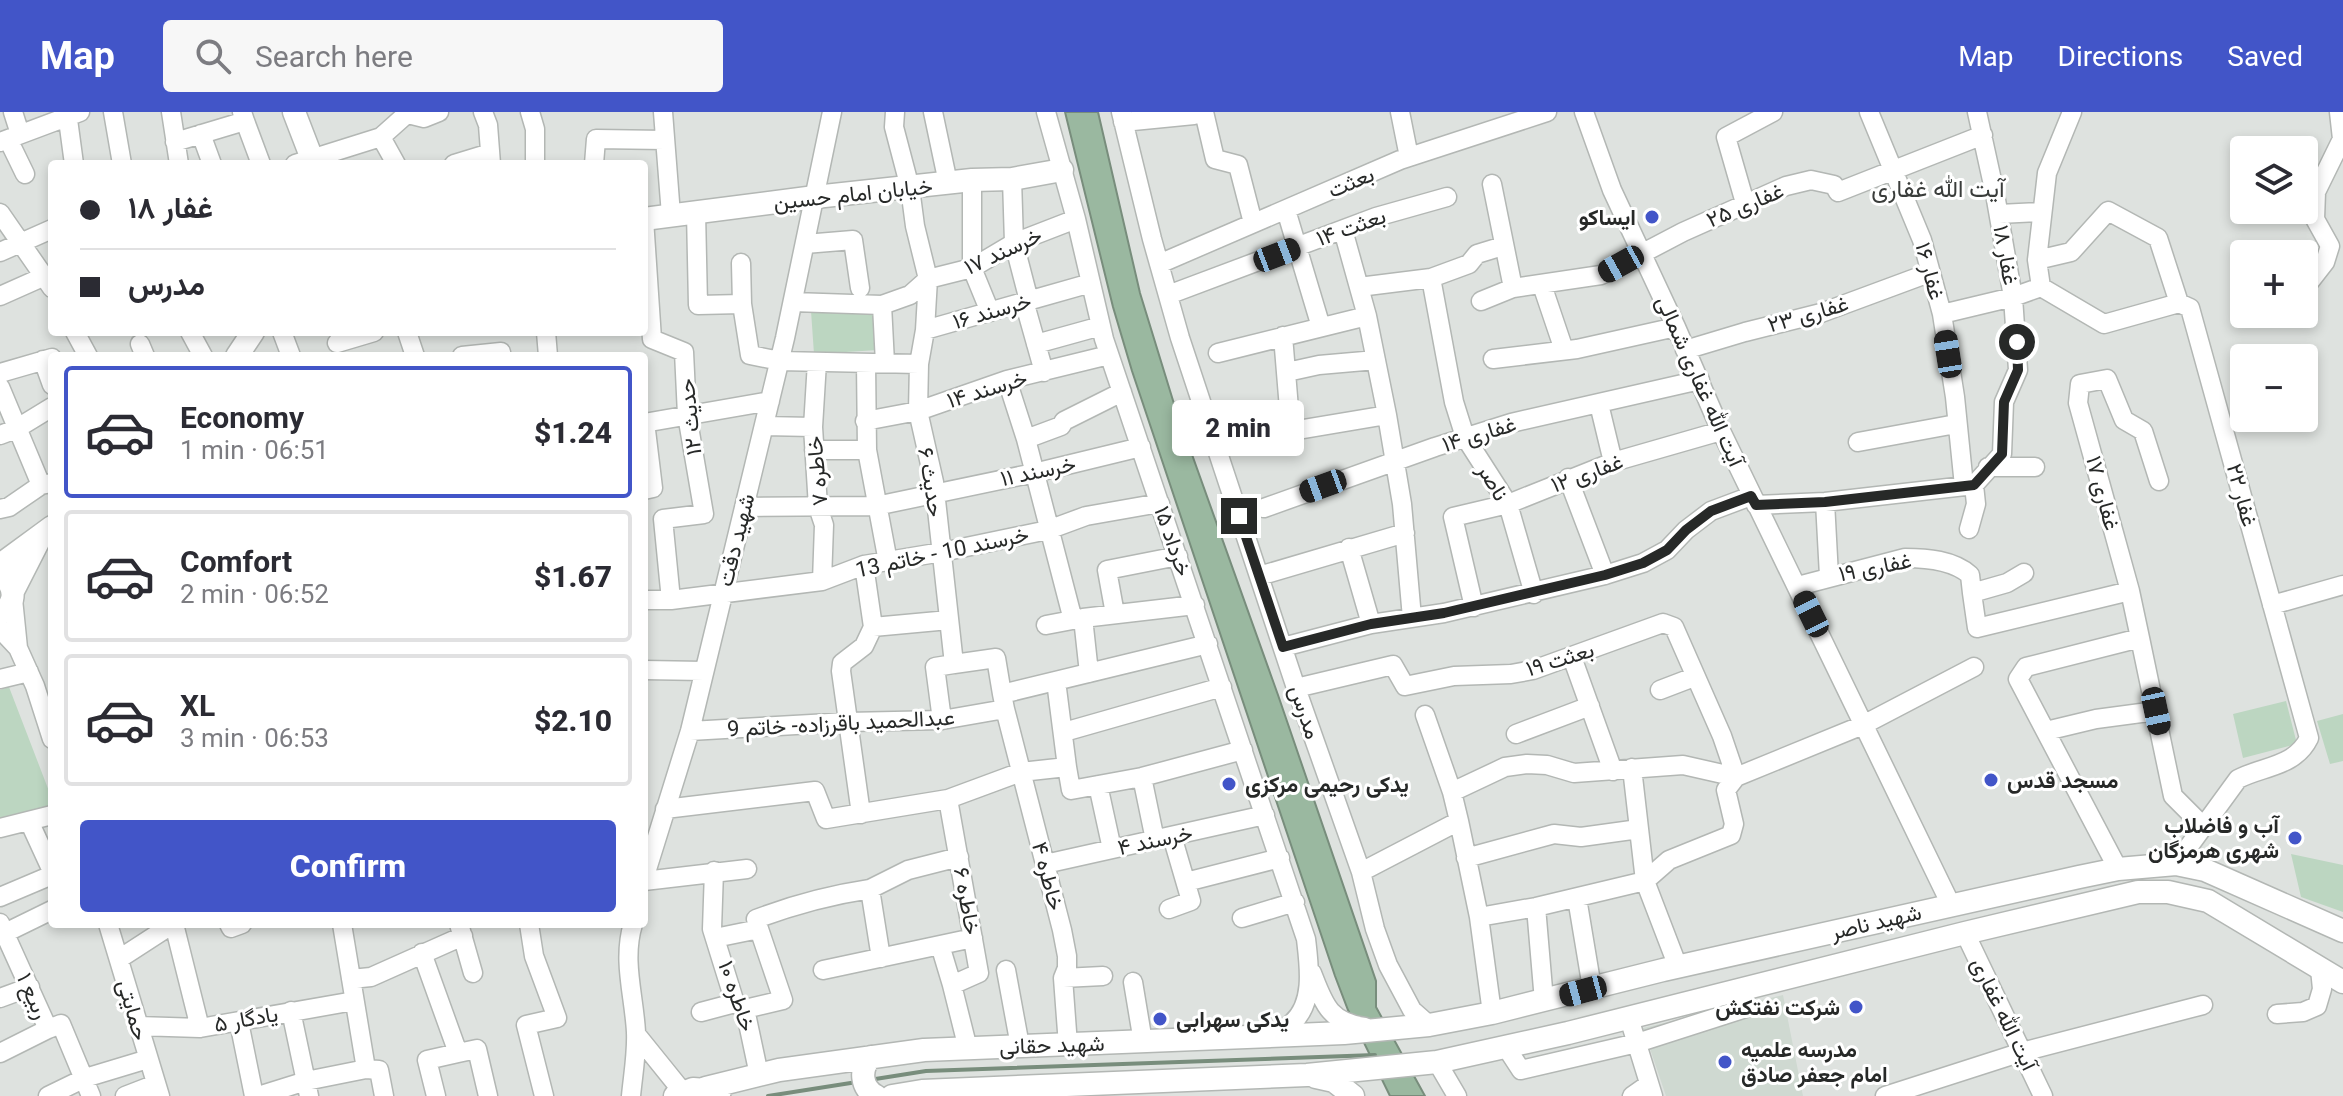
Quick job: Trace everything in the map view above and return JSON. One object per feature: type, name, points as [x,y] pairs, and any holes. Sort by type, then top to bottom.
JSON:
[{"type":"main road","points":[[294,112],[306,160]]},
{"type":"main road","name":"خیابان امام حسین","points":[[648,218],[972,180],[1012,179],[1062,170]]},
{"type":"main road","points":[[0,565],[47,530]]},
{"type":"main road","points":[[6,595],[47,530]]},
{"type":"main road","name":"شهید ناصر","points":[[1396,1030],[1492,1013],[1678,967],[2118,869],[2176,864],[2205,870],[2343,931]]},
{"type":"main road","name":"شهید ناصر","points":[[1427,1063],[1593,1027],[2138,892],[2168,892],[2208,901],[2343,982]]},
{"type":"main road","points":[[2320,969],[2343,965]]},
{"type":"main road","points":[[1632,978],[1626,991],[1627,1000],[1639,1015]]},
{"type":"main road","points":[[1587,989],[1600,1004],[1601,1016],[1593,1027]]},
{"type":"main road","name":"شهید حقانی","points":[[676,1095],[759,1075],[924,1050],[1263,1037],[1344,1028],[1396,1030]]},
{"type":"main road","points":[[871,1057],[863,1069],[863,1077],[866,1086],[876,1096]]},
{"type":"main road","name":"شهید حقانی","points":[[892,1096],[922,1091],[962,1093],[1172,1088],[1427,1063]]},
{"type":"main road","points":[[1363,1096],[1369,1070]]},
{"type":"main road","points":[[1307,1075],[1334,1081],[1353,1096]]},
{"type":"main road","points":[[706,1088],[730,1096]]},
{"type":"street","points":[[13,112],[9,138],[25,174]]},
{"type":"street","points":[[113,112],[121,160]]},
{"type":"street","points":[[171,112],[178,160]]},
{"type":"street","points":[[311,160],[409,113],[424,118],[439,112]]},
{"type":"street","points":[[483,112],[490,136],[491,159]]},
{"type":"street","points":[[530,112],[535,129],[535,160]]},
{"type":"street","points":[[663,112],[671,215]]},
{"type":"street","name":"شهید دقت","points":[[648,866],[690,731],[780,361],[832,112]]},
{"type":"street","points":[[895,112],[894,127],[928,279],[925,330]]},
{"type":"street","points":[[933,112],[948,183]]},
{"type":"street","name":"۱۵ خرداد","points":[[1046,112],[1109,355],[1295,902],[1306,939],[1309,967]]},
{"type":"street","points":[[1122,117],[1204,112],[1215,159],[1238,165],[1253,223]]},
{"type":"street","points":[[1400,112],[1409,157]]},
{"type":"street","name":"بعثت","points":[[1159,264],[1499,119],[1547,112]]},
{"type":"street","name":"آیت الله غفاری شمالی","points":[[1584,112],[1612,190],[1721,431],[1951,905]]},
{"type":"street","points":[[1745,203],[1726,137],[1773,112]]},
{"type":"street","name":"غفار ۱۶","points":[[1869,112],[1922,240],[1942,314],[1955,397],[1956,424],[1969,485]]},
{"type":"street","name":"غفار ۱۸","points":[[1969,485],[2002,454],[2004,402],[2018,370],[2013,297],[1977,112]]},
{"type":"street","points":[[2041,287],[2037,260],[2047,173],[2072,112]]},
{"type":"street","points":[[2318,271],[2336,244],[2315,219],[2316,192],[2342,139],[2343,126],[2339,112]]},
{"type":"street","points":[[9,138],[71,114],[74,160]]},
{"type":"street","points":[[175,142],[244,116],[260,160]]},
{"type":"street","name":"مدرس","points":[[1122,117],[1168,295],[1296,688],[1361,872],[1375,929],[1388,965],[1412,1010],[1429,1025]]},
{"type":"street","points":[[386,125],[395,160]]},
{"type":"street","points":[[201,134],[211,160]]},
{"type":"street","name":"غفاری ۲۵","points":[[1481,301],[1513,288],[1601,275],[1641,253],[1786,186],[1811,180],[1834,185],[1838,192],[1983,135]]},
{"type":"street","points":[[594,160],[596,139],[665,140]]},
{"type":"street","points":[[1012,179],[1014,243],[1044,372]]},
{"type":"street","points":[[972,180],[972,268],[990,312]]},
{"type":"street","points":[[1492,184],[1513,288]]},
{"type":"street","name":"بعثت ۱۴","points":[[1168,295],[1400,209],[1447,197]]},
{"type":"street","points":[[1286,210],[1321,327]]},
{"type":"street","points":[[2037,260],[2071,252],[2108,211],[2158,238],[2179,303],[2104,324],[2041,287]]},
{"type":"street","points":[[696,212],[698,305],[742,304]]},
{"type":"street","points":[[1999,214],[2041,212]]},
{"type":"street","points":[[1,217],[48,281]]},
{"type":"street","name":"خرسند ۱۷","points":[[793,302],[882,305],[910,295],[928,279],[972,268],[1014,243],[1076,219]]},
{"type":"street","points":[[1343,230],[1367,316],[1387,415],[1402,504],[1412,618]]},
{"type":"street","points":[[0,252],[48,231]]},
{"type":"street","points":[[805,244],[853,240],[860,288]]},
{"type":"street","points":[[1359,287],[1431,278],[1469,264],[1477,254],[1503,246]]},
{"type":"street","points":[[741,263],[742,304],[750,355],[780,361],[919,364]]},
{"type":"street","name":"غفاری ۲۳","points":[[1685,350],[1821,313],[1929,273]]},
{"type":"street","name":"ناصر","points":[[1431,278],[1454,402],[1465,437],[1508,504],[1534,594]]},
{"type":"street","name":"حدیث ۱۲","points":[[648,279],[652,339],[684,352],[687,415],[704,514],[663,519],[671,600]]},
{"type":"street","points":[[0,296],[48,282]]},
{"type":"street","name":"خرسند ۱۶","points":[[919,364],[925,330],[1091,283]]},
{"type":"street","points":[[1542,285],[1564,350]]},
{"type":"street","points":[[1942,314],[2041,287]]},
{"type":"street","name":"غفار ۲۲","points":[[2176,864],[2238,779],[2253,771],[2282,764],[2302,752],[2309,738],[2190,308],[2179,303]]},
{"type":"street","points":[[882,305],[885,363]]},
{"type":"street","points":[[1218,353],[1367,316]]},
{"type":"street","points":[[1036,344],[1101,326]]},
{"type":"street","points":[[1493,359],[1564,350],[1676,327]]},
{"type":"street","points":[[1283,336],[1291,433]]},
{"type":"street","name":"خرسند ۱۴","points":[[865,421],[918,411],[1007,380],[1109,355]]},
{"type":"street","points":[[0,373],[48,359]]},
{"type":"street","points":[[1287,372],[1319,365],[1376,360]]},
{"type":"street","name":"خاطره ۷","points":[[817,362],[813,427],[818,507],[824,525],[822,581]]},
{"type":"street","points":[[866,363],[867,450],[888,562]]},
{"type":"street","name":"حدیث ۶","points":[[919,364],[918,411],[935,492],[954,664]]},
{"type":"street","name":"غفاری ۱۷","points":[[2130,591],[2078,403],[2080,384],[2107,379],[2124,420],[2143,431],[2159,481]]},
{"type":"street","points":[[1007,380],[1026,439],[1048,530],[1078,619],[1089,673]]},
{"type":"street","name":"غفاری ۱۴","points":[[1264,508],[1511,423],[1700,380]]},
{"type":"street","points":[[0,387],[8,432],[46,484],[9,507],[0,509]]},
{"type":"street","points":[[1026,439],[1061,426],[1064,421],[1122,392]]},
{"type":"street","points":[[648,422],[770,401]]},
{"type":"street","points":[[1599,404],[1613,462]]},
{"type":"street","points":[[8,432],[48,409]]},
{"type":"street","points":[[1215,444],[1387,415]]},
{"type":"street","points":[[1858,442],[1956,424]]},
{"type":"street","points":[[764,426],[813,427]]},
{"type":"street","name":"غفاری ۱۲","points":[[1474,607],[1453,517],[1508,504],[1613,462],[1721,431]]},
{"type":"street","points":[[648,447],[653,488],[648,489]]},
{"type":"street","name":"خرسند ۱۱","points":[[744,507],[876,506],[1141,447]]},
{"type":"street","points":[[814,450],[867,450]]},
{"type":"street","points":[[1988,467],[2035,467]]},
{"type":"street","points":[[1568,478],[1605,575]]},
{"type":"street","points":[[1283,647],[1371,624],[1474,607],[1605,575],[1643,563],[1667,550],[1711,511],[1754,500],[1825,502],[1969,485],[1976,504],[1969,529]]},
{"type":"street","points":[[1825,502],[1829,576]]},
{"type":"street","name":"خرسند 10 - خاتم 13","points":[[648,600],[671,600],[822,581],[864,565],[1048,530],[1086,516],[1160,503]]},
{"type":"street","points":[[1259,576],[1405,533]]},
{"type":"street","points":[[1349,548],[1371,624]]},
{"type":"street","points":[[1115,614],[1107,570],[1178,556]]},
{"type":"street","name":"غفاری ۱۹","points":[[1798,586],[1905,558],[1920,558],[1960,566],[1970,575],[1972,593]]},
{"type":"street","points":[[861,814],[841,671],[842,663],[864,646],[873,627],[864,565]]},
{"type":"street","points":[[2024,573],[2007,583],[1972,593],[1977,628],[2130,591],[2173,796],[2203,826]]},
{"type":"street","points":[[2272,605],[2343,585]]},
{"type":"street","points":[[6,595],[18,648]]},
{"type":"street","points":[[1046,625],[1195,605]]},
{"type":"street","points":[[873,627],[949,620]]},
{"type":"street","name":"بعثت ۱۹","points":[[1296,688],[1393,665],[1405,686],[1454,676],[1522,672],[1663,623],[1674,627],[1722,736],[1736,777]]},
{"type":"street","points":[[0,629],[18,648],[39,679],[48,721]]},
{"type":"street","points":[[2118,869],[2018,679],[2026,667],[2140,638]]},
{"type":"street","name":"عبدالحمید باقرزاده- خاتم 9","points":[[690,731],[942,720],[1004,702],[1056,681],[1208,644]]},
{"type":"street","points":[[1572,657],[1590,706],[1623,770],[1639,829],[1645,881],[1678,967]]},
{"type":"street","points":[[942,720],[935,667],[996,658],[1004,702]]},
{"type":"street","points":[[1479,917],[1645,881],[1669,860],[1731,835],[1734,824],[1726,790],[1736,777],[1863,725],[1974,667]]},
{"type":"street","points":[[648,670],[704,671]]},
{"type":"street","points":[[1660,690],[1694,677]]},
{"type":"street","points":[[0,679],[39,679]]},
{"type":"street","points":[[1056,681],[1071,790],[1142,777],[1243,750]]},
{"type":"street","points":[[1064,732],[1222,687]]},
{"type":"street","name":"خاطره ۴","points":[[1004,702],[1053,889],[1067,956],[1063,978],[1068,1045]]},
{"type":"street","points":[[1516,734],[1590,706]]},
{"type":"street","points":[[2046,731],[2096,719],[2156,711]]},
{"type":"street","points":[[1425,715],[1459,821],[1479,917],[1492,1013]]},
{"type":"street","points":[[1452,792],[1505,767],[1527,764],[1547,765],[1574,773],[1683,765],[1736,777]]},
{"type":"street","points":[[665,809],[815,791],[826,819],[948,799],[1021,772],[1067,767]]},
{"type":"street","points":[[1142,777],[1163,838],[1186,882],[1191,901],[1169,909]]},
{"type":"street","points":[[1098,785],[1112,849]]},
{"type":"street","name":"خاطره ۶","points":[[948,799],[979,973],[952,985]]},
{"type":"street","name":"خرسند ۴","points":[[1045,864],[1265,815]]},
{"type":"street","points":[[0,828],[48,816]]},
{"type":"street","points":[[29,821],[48,864]]},
{"type":"street","points":[[1361,872],[1459,821]]},
{"type":"street","points":[[1466,858],[1554,834],[1581,837],[1639,829]]},
{"type":"street","points":[[701,1012],[783,1000],[756,919],[830,895],[870,889],[908,870],[959,857]]},
{"type":"street","points":[[1186,882],[1280,858]]},
{"type":"street","points":[[648,879],[747,869]]},
{"type":"street","name":"خاطره ۱۰","points":[[714,871],[712,929],[740,1006],[759,1075]]},
{"type":"street","points":[[0,897],[48,875]]},
{"type":"street","points":[[870,889],[881,958]]},
{"type":"street","points":[[1577,898],[1587,989]]},
{"type":"street","points":[[1242,918],[1295,902]]},
{"type":"street","points":[[1536,907],[1544,1001]]},
{"type":"street","points":[[4,939],[48,912]]},
{"type":"street","name":"حمایتی","points":[[109,928],[158,1090]]},
{"type":"street","points":[[119,959],[168,928]]},
{"type":"street","points":[[175,928],[200,1028]]},
{"type":"street","points":[[343,928],[366,1069]]},
{"type":"street","points":[[530,928],[534,956],[557,1018],[526,1025],[544,1096]]},
{"type":"street","points":[[631,1096],[636,1034],[628,961],[632,928]]},
{"type":"street","points":[[715,938],[759,929]]},
{"type":"street","points":[[351,979],[371,977],[461,930],[473,973]]},
{"type":"street","name":"آیت الله غفاری","points":[[1965,933],[2043,1096]]},
{"type":"street","points":[[823,970],[973,938]]},
{"type":"street","name":"ربیع ۱","points":[[4,939],[48,1029],[61,1024],[88,1087]]},
{"type":"street","name":"خاطره ۶","points":[[940,945],[968,1049]]},
{"type":"street","points":[[422,953],[458,1053]]},
{"type":"street","points":[[1309,967],[1329,1010],[1344,1028]]},
{"type":"street","points":[[1263,1037],[1291,1025],[1298,1016],[1308,991],[1309,967]]},
{"type":"street","points":[[2277,1014],[2303,1012],[2317,1006],[2322,989],[2320,969]]},
{"type":"street","points":[[1006,970],[1020,1046]]},
{"type":"street","points":[[1063,978],[1103,976]]},
{"type":"street","points":[[1133,982],[1143,1042]]},
{"type":"street","points":[[0,998],[30,987]]},
{"type":"street","name":"یادگار ۵","points":[[138,1026],[200,1028],[354,1001]]},
{"type":"street","points":[[1885,1096],[2022,1052],[2203,1005]]},
{"type":"street","points":[[1506,1047],[1521,1070],[1637,1043],[1749,1007]]},
{"type":"street","points":[[291,1011],[308,1088]]},
{"type":"street","points":[[1632,1096],[1651,1090],[1637,1043],[1639,1015]]},
{"type":"street","points":[[239,1022],[256,1096],[308,1088],[366,1069],[379,1070],[384,1096]]},
{"type":"street","points":[[0,1053],[48,1029]]},
{"type":"street","points":[[636,1034],[676,1095]]},
{"type":"street","points":[[436,1096],[427,1060],[477,1049],[488,1096]]},
{"type":"street","points":[[48,1096],[88,1087],[148,1059]]},
{"type":"street","points":[[1427,1063],[1457,1096]]},
{"type":"street","points":[[125,1096],[158,1090]]},
{"type":"shaded area","points":[[1065,112],[1098,112],[1140,293],[1175,407],[1376,981],[1376,1007],[1425,1096],[1390,1096],[1335,976],[1132,371]]},
{"type":"shaded area","points":[[875,307],[878,350],[814,354],[811,311]]},
{"type":"shaded area","points":[[9,687],[48,789],[48,812],[0,823],[0,690]]},
{"type":"shaded area","points":[[2286,701],[2297,744],[2243,758],[2233,714]]},
{"type":"shaded area","points":[[2343,714],[2343,761],[2330,764],[2317,721]]},
{"type":"shaded area","points":[[2291,854],[2343,865],[2343,912],[2301,897]]},
{"type":"shaded area","name":"مدرسه علمیه امام جعفر صادق","points":[[1783,995],[1803,1096],[1666,1096],[1643,1028]]},
{"type":"waterway","points":[[869,1080],[926,1071],[1375,1055]]},
{"type":"waterway","points":[[768,1096],[857,1082]]},
{"type":"place","name":"ایساکو","points":[[1652,217]]},
{"type":"place","name":"مسجد قدس","points":[[1991,780]]},
{"type":"place","name":"یدکی رحیمی مرکزی","points":[[1229,784]]},
{"type":"place","name":"آب و فاضلاب شهری هرمزگان","points":[[2295,838]]},
{"type":"place","name":"شرکت نفتکش","points":[[1856,1007]]},
{"type":"place","name":"یدکی سهرابی","points":[[1160,1019]]},
{"type":"place","name":"مدرسه علمیه امام جعفر صادق","points":[[1725,1062]]},
{"type":"district","name":"آیت الله غفاری","points":[[1938,189]]},
{"type":"route","points":[[1239,516],[1283,647],[1371,624],[1534,594],[1643,563],[1667,550],[1711,511],[1751,496],[1756,505],[1825,502],[1974,485],[2002,454],[2004,402],[2018,370],[2017,342]]}]
